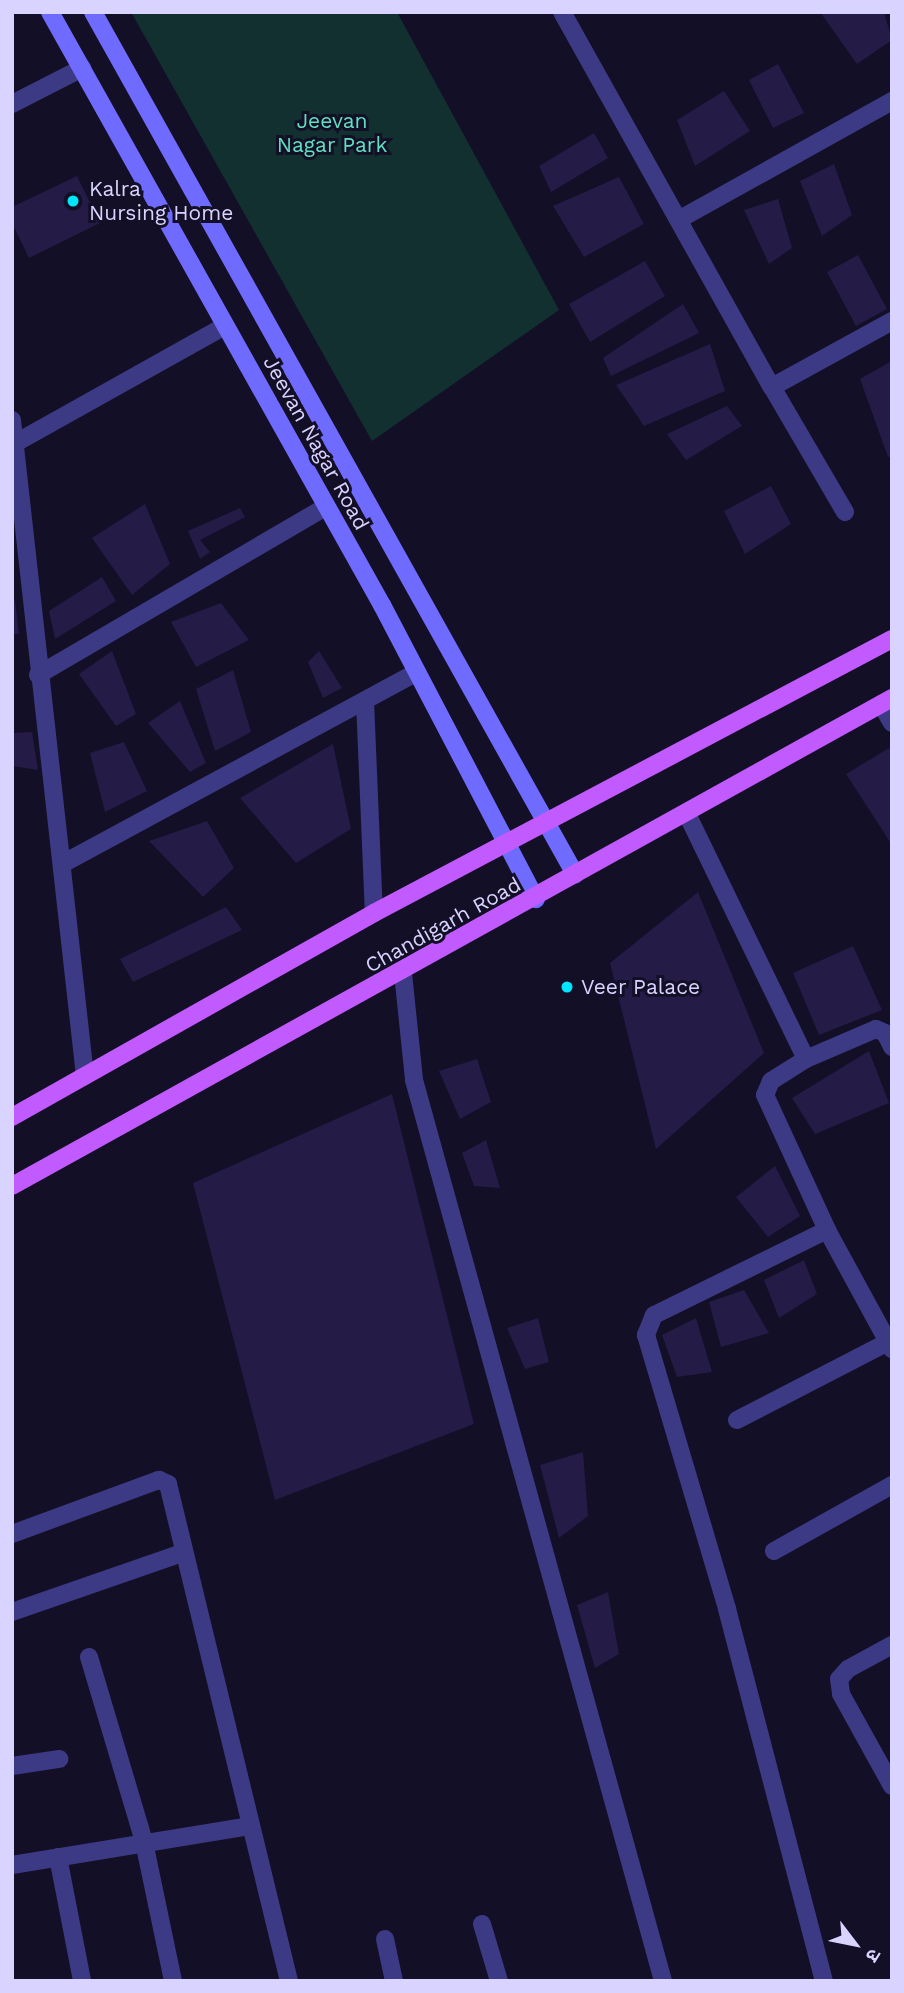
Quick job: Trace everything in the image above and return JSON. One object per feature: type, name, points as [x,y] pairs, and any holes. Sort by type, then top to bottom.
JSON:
[{"type":"main road","name":"Chandigarh Road","points":[[12,1117],[374,913],[892,639]]},
{"type":"main road","name":"Chandigarh Road","points":[[12,1186],[536,899],[575,874],[886,701]]},
{"type":"street","name":"Jeevan Nagar Road","points":[[50,12],[326,506],[536,899]]},
{"type":"street","name":"Jeevan Nagar Road","points":[[93,12],[575,874]]},
{"type":"street","points":[[562,12],[845,512]]},
{"type":"street","points":[[12,104],[82,68]]},
{"type":"street","points":[[680,219],[892,101]]},
{"type":"street","points":[[772,387],[892,321]]},
{"type":"street","points":[[14,444],[225,326]]},
{"type":"street","points":[[12,420],[38,675],[64,863],[85,1076]]},
{"type":"street","points":[[38,675],[326,506]]},
{"type":"street","points":[[64,863],[417,673]]},
{"type":"street","points":[[365,701],[374,913]]},
{"type":"street","points":[[886,701],[892,723]]},
{"type":"street","points":[[687,814],[806,1059]]},
{"type":"street","points":[[402,973],[414,1080],[663,1981]]},
{"type":"street","points":[[737,1420],[890,1345],[827,1230],[765,1096],[771,1081],[806,1059],[876,1029],[885,1033],[892,1047]]},
{"type":"street","points":[[824,1981],[727,1609],[646,1335],[654,1315],[827,1230]]},
{"type":"street","points":[[12,1534],[159,1480],[169,1485],[182,1553],[289,1981]]},
{"type":"street","points":[[774,1551],[892,1485]]},
{"type":"street","points":[[12,1612],[182,1553]]},
{"type":"street","points":[[892,1645],[848,1669],[839,1679],[841,1694],[892,1786]]},
{"type":"street","points":[[89,1657],[144,1842],[173,1981]]},
{"type":"street","points":[[12,1766],[59,1759]]},
{"type":"street","points":[[12,1865],[251,1826]]},
{"type":"street","points":[[58,1857],[82,1981]]},
{"type":"street","points":[[482,1924],[499,1981]]},
{"type":"street","points":[[385,1939],[394,1981]]},
{"type":"green space","name":"Jeevan Nagar Park","points":[[131,12],[397,12],[559,310],[372,441]]},
{"type":"building","points":[[820,12],[884,12],[892,40],[857,64]]},
{"type":"building","points":[[778,64],[804,113],[773,128],[749,80]]},
{"type":"building","points":[[724,91],[750,131],[695,166],[677,120]]},
{"type":"building","points":[[594,133],[608,158],[551,192],[539,166]]},
{"type":"building","points":[[834,164],[852,215],[822,236],[800,181]]},
{"type":"building","points":[[77,176],[100,223],[29,258],[12,223],[12,207]]},
{"type":"building","points":[[619,177],[644,224],[584,257],[553,206]]},
{"type":"building","points":[[778,199],[792,248],[769,264],[744,210]]},
{"type":"building","points":[[858,255],[887,309],[856,326],[827,272]]},
{"type":"building","points":[[645,261],[665,296],[590,342],[569,304]]},
{"type":"building","points":[[683,304],[699,333],[611,376],[603,358]]},
{"type":"building","points":[[710,344],[725,391],[644,426],[616,385]]},
{"type":"building","points":[[890,362],[892,456],[888,457],[860,379]]},
{"type":"building","points":[[727,406],[742,426],[686,460],[667,434]]},
{"type":"building","points":[[771,486],[791,524],[745,554],[724,511]]},
{"type":"building","points":[[145,504],[170,564],[132,595],[92,538]]},
{"type":"building","points":[[240,508],[245,517],[200,540],[210,552],[200,559],[188,531]]},
{"type":"building","points":[[102,577],[116,601],[55,639],[49,611]]},
{"type":"building","points":[[12,600],[15,600],[19,634],[12,634]]},
{"type":"building","points":[[221,603],[249,640],[196,667],[171,622]]},
{"type":"building","points":[[112,651],[136,714],[116,726],[79,674]]},
{"type":"building","points":[[319,651],[342,688],[323,698],[308,662]]},
{"type":"building","points":[[233,670],[251,732],[215,751],[196,689]]},
{"type":"building","points":[[180,701],[206,763],[190,772],[148,723]]},
{"type":"building","points":[[32,732],[38,770],[12,766],[12,733]]},
{"type":"building","points":[[124,742],[147,791],[105,812],[90,753]]},
{"type":"building","points":[[333,744],[351,829],[296,863],[240,798]]},
{"type":"building","points":[[889,748],[892,755],[892,845],[846,774]]},
{"type":"building","points":[[207,821],[234,868],[203,897],[149,841]]},
{"type":"building","points":[[698,892],[764,1053],[656,1149],[610,963]]},
{"type":"building","points":[[226,907],[242,930],[133,982],[120,959]]},
{"type":"building","points":[[853,946],[882,1010],[819,1035],[793,973]]},
{"type":"building","points":[[869,1051],[889,1103],[815,1134],[792,1098]]},
{"type":"building","points":[[477,1059],[491,1102],[460,1119],[439,1071]]},
{"type":"building","points":[[392,1094],[474,1424],[275,1500],[193,1183]]},
{"type":"building","points":[[486,1140],[500,1188],[474,1186],[462,1153]]},
{"type":"building","points":[[775,1166],[800,1216],[768,1237],[736,1197]]},
{"type":"building","points":[[804,1260],[817,1294],[779,1318],[764,1280]]},
{"type":"building","points":[[744,1290],[769,1333],[721,1347],[709,1302]]},
{"type":"building","points":[[538,1318],[549,1362],[525,1369],[507,1328]]},
{"type":"building","points":[[696,1318],[712,1372],[677,1377],[662,1335]]},
{"type":"building","points":[[583,1452],[588,1516],[559,1538],[540,1465]]},
{"type":"building","points":[[608,1592],[619,1654],[595,1668],[577,1605]]},
{"type":"place","name":"Kalra Nursing Home","points":[[73,201]]},
{"type":"place","name":"Veer Palace","points":[[567,987]]}]
